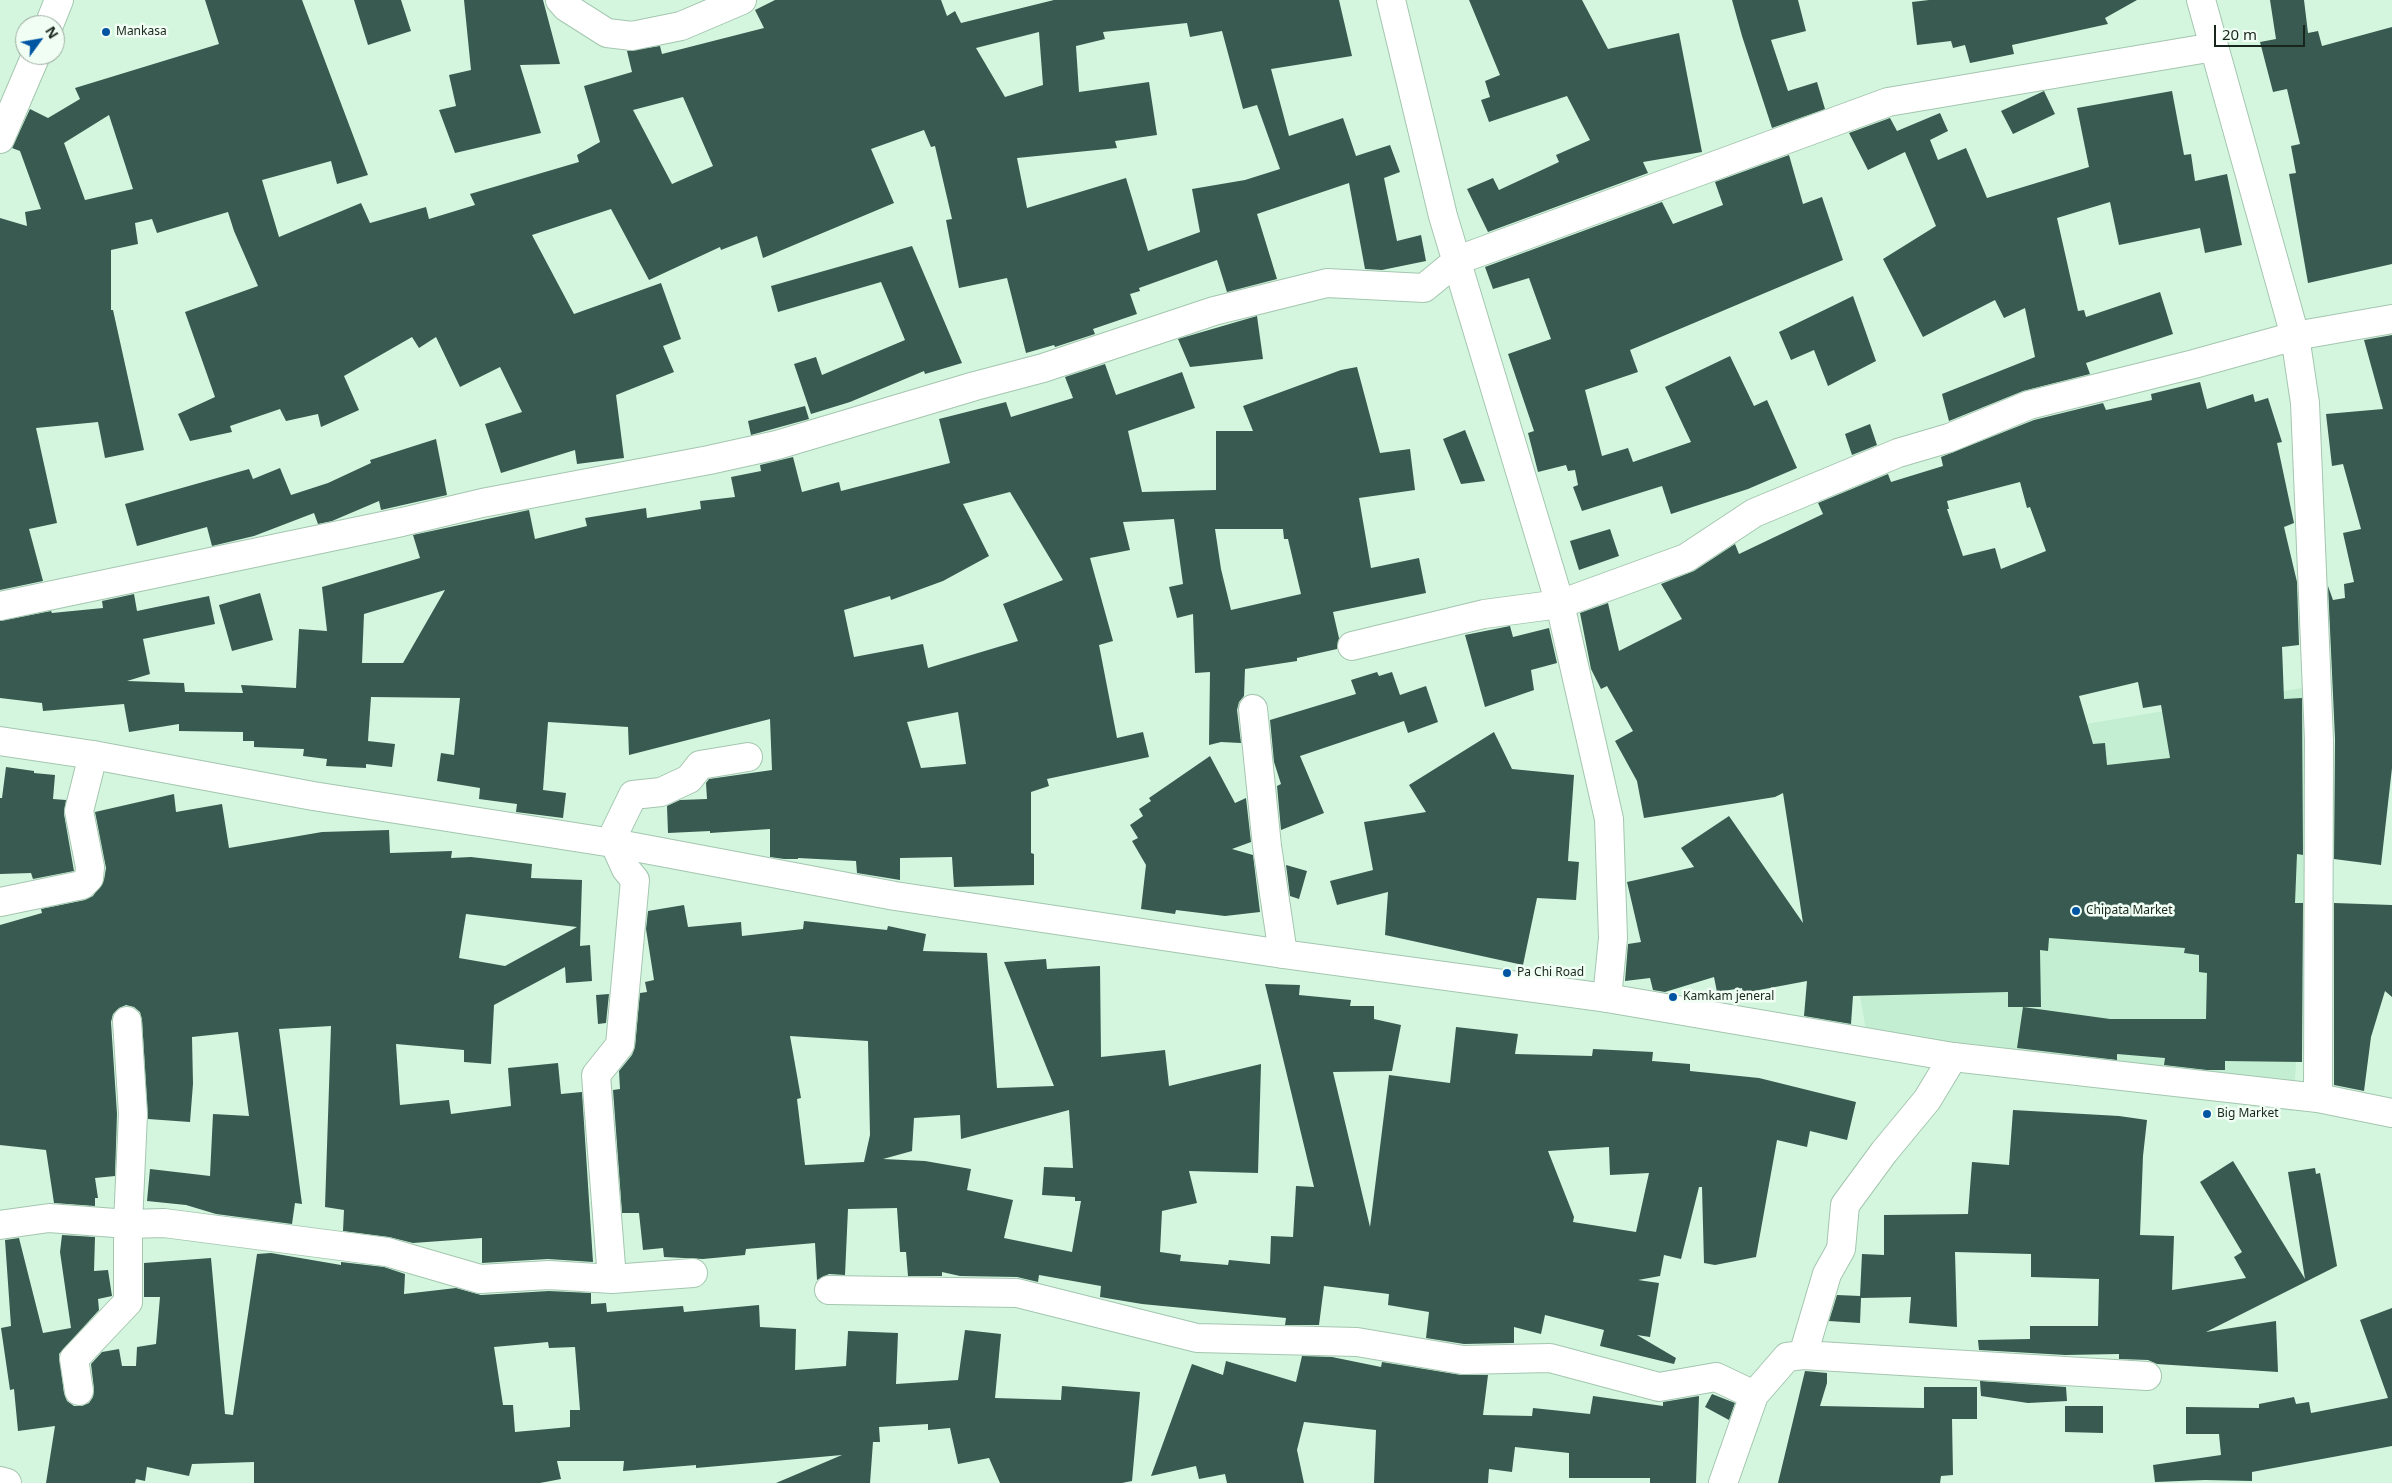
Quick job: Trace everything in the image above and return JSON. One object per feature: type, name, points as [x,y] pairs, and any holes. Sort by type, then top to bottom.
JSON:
[{"type":"street","points":[[53,15],[60,0]]},
{"type":"street","points":[[560,0],[566,7],[607,33],[632,36],[681,26],[742,0]]},
{"type":"street","points":[[1391,0],[1443,216],[1458,260],[1560,604],[1609,820],[1613,938],[1606,998]]},
{"type":"street","points":[[2201,0],[2295,336],[2304,403],[2319,740],[2318,1098]]},
{"type":"street","points":[[0,606],[402,522],[482,503],[709,460],[777,445],[956,391],[1043,368],[1214,311],[1327,283],[1424,288],[1458,260],[1888,102],[2214,47]]},
{"type":"street","points":[[0,139],[32,65]]},
{"type":"street","points":[[1352,646],[1484,614],[1560,604],[1686,558],[1754,513],[1898,453],[1949,438],[2030,405],[2194,364],[2295,336],[2392,319]]},
{"type":"street","points":[[1253,709],[1282,954]]},
{"type":"street","points":[[0,741],[93,755],[312,796],[613,843],[895,896],[1282,954],[1606,998],[1953,1057],[2318,1098],[2392,1113]]},
{"type":"street","points":[[0,902],[82,885],[89,878],[90,867],[79,811],[93,755]]},
{"type":"street","points":[[612,1279],[596,1075],[620,1045],[635,880],[626,870],[612,838],[633,795],[660,792],[689,779],[700,765],[748,757]]},
{"type":"street","points":[[79,1391],[74,1358],[128,1302],[128,1224],[133,1114],[127,1021]]},
{"type":"street","points":[[1803,1355],[1827,1274],[1841,1249],[1846,1205],[1884,1152],[1927,1100],[1953,1057]]},
{"type":"street","points":[[0,1225],[49,1218],[128,1224],[164,1222],[387,1252],[480,1279],[548,1275],[612,1279],[693,1273]]},
{"type":"street","points":[[829,1290],[1017,1292],[1197,1338],[1357,1342],[1463,1360],[1550,1358],[1659,1386],[1716,1376],[1754,1395]]},
{"type":"street","points":[[1723,1483],[1754,1395],[1787,1357],[1803,1355],[2147,1376]]},
{"type":"street","points":[[0,1481],[7,1483]]},
{"type":"shaded area","name":"Chipata Market","points":[[2320,685],[2293,1111],[1870,1055],[1822,768]]},
{"type":"building","points":[[205,0],[302,0],[368,175],[337,184],[331,161],[262,180],[279,237],[361,203],[370,223],[426,207],[429,219],[475,205],[470,194],[579,162],[577,155],[600,142],[584,86],[632,72],[627,51],[660,46],[662,54],[764,28],[755,10],[775,0],[941,0],[947,16],[955,11],[961,23],[1054,0],[1339,0],[1352,56],[1271,69],[1289,136],[1343,118],[1356,156],[1390,145],[1400,172],[1384,178],[1397,241],[1421,235],[1426,261],[1382,270],[1365,269],[1349,183],[1257,214],[1277,279],[1227,292],[1217,260],[1139,288],[1140,291],[1130,294],[1137,314],[1093,329],[1095,334],[1055,347],[1054,345],[1026,353],[1007,278],[959,288],[946,220],[952,219],[935,146],[931,147],[924,130],[871,149],[894,203],[763,258],[757,236],[721,250],[720,247],[649,280],[611,209],[532,235],[574,314],[661,283],[681,339],[663,346],[674,372],[616,395],[624,458],[577,464],[575,450],[501,473],[485,424],[522,412],[500,367],[460,387],[436,337],[419,348],[412,337],[344,376],[359,410],[321,427],[318,414],[286,421],[280,409],[230,426],[232,432],[190,441],[178,414],[215,397],[185,312],[258,286],[234,231],[228,212],[157,233],[152,219],[135,223],[138,244],[111,250],[111,310],[113,310],[144,450],[105,458],[98,422],[36,428],[57,523],[29,529],[43,581],[0,590],[0,218],[27,226],[25,212],[41,209],[20,151],[12,148],[30,109],[48,118],[80,99],[75,88],[219,44]],"holes":[[[1187,23],[1190,37],[1222,31],[1243,109],[1257,105],[1280,169],[1245,180],[1192,189],[1200,232],[1148,251],[1126,178],[1027,208],[1017,158],[1117,148],[1115,141],[1157,135],[1149,82],[1079,92],[1076,46],[1105,39],[1103,32]],[[1039,32],[1043,85],[1005,97],[976,48]],[[683,97],[713,166],[672,184],[633,110]],[[109,115],[133,189],[85,200],[64,143]]]},
{"type":"building","points":[[354,0],[401,0],[411,31],[368,45]]},
{"type":"building","points":[[464,0],[543,0],[560,64],[520,65],[541,133],[455,153],[439,110],[456,106],[449,75],[471,70]]},
{"type":"building","points":[[1469,0],[1582,0],[1608,49],[1679,33],[1702,152],[1643,162],[1648,173],[1488,232],[1467,189],[1493,178],[1499,190],[1559,162],[1556,155],[1590,140],[1567,96],[1489,122],[1481,100],[1490,97],[1485,81],[1500,75]]},
{"type":"building","points":[[1732,0],[1798,0],[1806,31],[1771,40],[1788,91],[1817,82],[1825,109],[1772,128]]},
{"type":"building","points":[[1929,0],[2137,0],[2105,18],[2108,24],[2012,45],[2014,54],[1970,63],[1965,45],[1953,48],[1951,41],[1917,45],[1912,2]]},
{"type":"building","points":[[2270,0],[2304,0],[2308,33],[2318,31],[2322,46],[2392,27],[2392,264],[2308,283],[2289,174],[2296,173],[2291,146],[2300,144],[2287,89],[2273,92],[2260,42],[2276,39]]},
{"type":"building","points":[[2044,91],[2055,114],[2013,134],[2001,111]]},
{"type":"building","points":[[2172,91],[2184,155],[2191,154],[2195,181],[2227,174],[2242,245],[2205,253],[2200,228],[2119,245],[2110,202],[2057,218],[2078,311],[2084,310],[2086,317],[2160,292],[2173,334],[2086,363],[2090,374],[2023,391],[1949,421],[1942,394],[2035,357],[2025,308],[2004,318],[1995,300],[1923,337],[1883,259],[1936,226],[1905,152],[1868,170],[1849,133],[1890,118],[1897,131],[1940,113],[1948,131],[1930,140],[1938,160],[1966,148],[1987,198],[2089,167],[2077,108]]},
{"type":"building","points":[[1789,155],[1803,204],[1822,197],[1843,260],[1630,350],[1638,372],[1585,390],[1602,456],[1628,448],[1633,462],[1691,442],[1665,387],[1730,356],[1754,406],[1767,400],[1797,468],[1748,489],[1671,514],[1662,486],[1582,511],[1573,487],[1578,485],[1575,470],[1568,471],[1566,465],[1538,472],[1528,433],[1534,431],[1508,354],[1551,339],[1529,278],[1493,289],[1485,267],[1662,202],[1673,224],[1723,205],[1715,182]]},
{"type":"building","points":[[912,246],[962,363],[925,374],[924,371],[850,402],[811,414],[794,364],[816,357],[822,375],[905,340],[881,282],[778,312],[771,286]]},
{"type":"building","points":[[1853,296],[1876,361],[1828,386],[1814,350],[1791,360],[1779,332]]},
{"type":"building","points":[[1257,316],[1263,359],[1190,367],[1178,339]]},
{"type":"building","points":[[2392,335],[2392,768],[2381,865],[2334,859],[2335,739],[2328,586],[2333,600],[2345,598],[2344,584],[2354,582],[2343,533],[2361,529],[2343,464],[2332,466],[2326,414],[2383,409],[2364,340]]},
{"type":"building","points":[[1105,364],[1116,395],[1182,372],[1195,408],[1128,431],[1142,492],[1216,490],[1216,431],[1253,431],[1243,406],[1341,370],[1357,367],[1380,453],[1410,449],[1415,490],[1359,498],[1371,568],[1419,558],[1426,593],[1333,612],[1339,638],[1337,649],[1297,658],[1297,661],[1245,669],[1244,696],[1239,702],[1237,710],[1241,743],[1221,742],[1209,745],[1210,672],[1195,673],[1193,614],[1177,618],[1169,587],[1183,584],[1174,519],[1123,522],[1130,550],[1090,558],[1113,641],[1099,645],[1117,738],[1143,732],[1149,757],[1047,779],[1049,786],[1031,792],[1031,853],[1034,854],[1034,885],[954,887],[952,857],[900,858],[900,880],[857,873],[856,861],[770,857],[770,829],[710,833],[710,831],[668,833],[667,806],[680,800],[707,799],[706,783],[709,779],[772,770],[770,719],[629,755],[628,727],[548,722],[543,790],[566,793],[563,818],[516,812],[517,804],[479,799],[480,788],[437,781],[441,753],[454,755],[460,698],[371,697],[368,741],[395,744],[392,767],[366,764],[366,768],[326,766],[327,759],[303,756],[304,749],[254,747],[254,741],[243,741],[243,732],[179,731],[179,724],[129,732],[124,704],[43,711],[42,703],[0,698],[0,621],[51,611],[52,613],[103,608],[102,601],[134,594],[137,611],[209,596],[215,624],[143,639],[150,674],[127,681],[184,683],[185,692],[243,693],[241,685],[296,688],[299,629],[327,631],[322,587],[420,558],[413,535],[529,510],[535,539],[587,526],[585,518],[646,508],[647,518],[701,509],[700,501],[735,497],[731,477],[761,471],[760,465],[793,457],[802,492],[839,482],[841,491],[950,463],[939,419],[1006,402],[1011,417],[1073,398],[1065,377]],"holes":[[[1010,492],[1063,580],[1003,604],[1018,641],[928,668],[923,644],[854,657],[844,610],[890,596],[891,600],[943,581],[989,556],[963,504]],[[1215,529],[1283,529],[1284,539],[1288,539],[1301,594],[1231,610],[1221,569]],[[445,590],[403,663],[362,663],[364,614]],[[958,712],[966,764],[921,768],[907,722]]]},
{"type":"building","points":[[2200,382],[2207,409],[2253,394],[2255,402],[2268,398],[2282,442],[2277,443],[2294,523],[2284,527],[2297,582],[2299,645],[2282,647],[2284,699],[2302,698],[2303,855],[2297,854],[2295,903],[2303,903],[2302,1062],[2225,1061],[2225,1070],[2207,1070],[2164,1065],[2165,1058],[2117,1054],[2117,1060],[2017,1048],[2023,1007],[2008,1007],[2008,992],[1853,996],[1851,1024],[1804,1016],[1807,981],[1743,993],[1742,988],[1717,992],[1714,977],[1665,992],[1653,990],[1650,978],[1625,981],[1628,944],[1641,942],[1627,882],[1694,867],[1681,848],[1729,816],[1803,923],[1783,793],[1775,797],[1644,818],[1637,781],[1615,741],[1633,731],[1607,686],[1601,689],[1591,669],[1580,613],[1608,603],[1619,651],[1682,619],[1661,584],[1694,571],[1735,544],[1739,554],[1823,514],[1818,503],[1888,474],[1891,482],[1943,466],[1941,457],[2034,420],[2103,403],[2106,410],[2152,400],[2151,394]],"holes":[[[2020,482],[2027,508],[2030,507],[2046,551],[2001,569],[1995,548],[1963,556],[1947,509],[1949,509],[1947,501]],[[2138,682],[2143,708],[2161,705],[2170,758],[2107,765],[2105,743],[2093,744],[2079,696]],[[2049,938],[2185,948],[2184,953],[2199,955],[2199,972],[2207,973],[2206,1019],[2110,1019],[2023,1007],[2041,1007],[2040,950],[2048,951]]]},
{"type":"building","points":[[805,406],[809,419],[751,435],[748,421]]},
{"type":"building","points":[[1870,424],[1877,445],[1852,455],[1845,434]]},
{"type":"building","points":[[1465,430],[1485,481],[1461,484],[1443,439]]},
{"type":"building","points":[[436,439],[447,495],[381,510],[379,501],[332,521],[318,524],[314,513],[254,536],[212,546],[207,527],[137,546],[125,504],[249,469],[253,479],[280,468],[291,495],[328,483],[371,463],[370,460]]},
{"type":"building","points":[[1610,529],[1619,556],[1579,570],[1570,541]]},
{"type":"building","points":[[260,593],[273,640],[232,651],[219,605]]},
{"type":"building","points":[[1510,626],[1513,637],[1549,628],[1557,663],[1531,670],[1534,690],[1485,707],[1465,635]]},
{"type":"building","points":[[1377,672],[1379,676],[1392,672],[1400,695],[1426,686],[1438,722],[1408,733],[1404,721],[1300,756],[1324,813],[1281,830],[1277,786],[1281,784],[1274,762],[1270,720],[1356,694],[1351,680]]},
{"type":"building","points":[[1494,732],[1512,769],[1574,775],[1568,861],[1579,862],[1576,900],[1537,898],[1523,965],[1385,935],[1388,892],[1337,905],[1330,881],[1373,870],[1364,822],[1426,812],[1409,785]]},
{"type":"building","points":[[1210,756],[1235,803],[1246,798],[1251,842],[1232,849],[1253,855],[1260,912],[1225,916],[1176,910],[1175,914],[1141,909],[1146,865],[1132,841],[1138,838],[1130,825],[1143,816],[1139,809],[1151,801],[1149,798]]},
{"type":"building","points":[[6,767],[55,775],[53,799],[66,800],[64,814],[74,871],[33,879],[31,873],[0,874],[0,798],[2,798]]},
{"type":"building","points":[[174,794],[176,812],[222,804],[229,848],[322,832],[389,830],[390,853],[452,851],[451,858],[471,857],[532,864],[531,878],[582,880],[580,946],[590,945],[592,981],[566,983],[565,967],[494,1005],[491,1064],[464,1062],[464,1050],[396,1044],[400,1105],[449,1100],[451,1114],[511,1106],[508,1068],[558,1063],[561,1094],[582,1092],[593,1262],[548,1259],[482,1263],[482,1238],[413,1243],[389,1237],[343,1231],[344,1210],[325,1207],[331,1026],[279,1029],[302,1204],[295,1203],[292,1224],[216,1214],[186,1205],[147,1201],[150,1169],[210,1176],[213,1114],[249,1116],[238,1032],[192,1037],[193,1084],[190,1122],[148,1119],[142,1020],[140,1012],[134,1007],[126,1005],[119,1008],[113,1014],[111,1022],[117,1114],[115,1176],[95,1178],[98,1198],[95,1198],[95,1206],[54,1203],[46,1150],[0,1145],[0,925],[42,913],[41,909],[85,900],[93,896],[104,880],[106,868],[95,812]],"holes":[[[466,914],[577,927],[505,966],[459,958]]]},
{"type":"building","points":[[1286,865],[1307,871],[1299,899],[1290,896]]},
{"type":"building","points":[[2334,903],[2392,905],[2392,997],[2385,991],[2371,1037],[2364,1091],[2334,1085]]},
{"type":"building","points":[[684,905],[688,927],[741,922],[742,936],[803,929],[804,921],[887,930],[888,926],[926,934],[923,951],[987,953],[997,1088],[1054,1086],[1004,962],[1046,959],[1047,969],[1100,966],[1101,1057],[1165,1050],[1169,1086],[1261,1064],[1258,1173],[1189,1171],[1197,1203],[1162,1211],[1160,1252],[1181,1255],[1180,1261],[1228,1265],[1229,1260],[1270,1264],[1271,1236],[1293,1237],[1296,1186],[1314,1187],[1265,984],[1300,985],[1299,995],[1351,1000],[1350,1006],[1374,1006],[1374,1019],[1401,1025],[1392,1071],[1333,1072],[1370,1227],[1389,1075],[1450,1083],[1456,1027],[1518,1034],[1515,1054],[1592,1056],[1593,1049],[1653,1052],[1652,1061],[1690,1064],[1690,1071],[1759,1078],[1856,1102],[1847,1140],[1810,1131],[1807,1147],[1777,1140],[1756,1257],[1715,1265],[1704,1263],[1702,1187],[1699,1187],[1681,1259],[1664,1255],[1660,1276],[1638,1280],[1659,1283],[1650,1337],[1637,1335],[1676,1358],[1674,1364],[1600,1346],[1604,1330],[1545,1315],[1541,1334],[1514,1327],[1514,1343],[1464,1344],[1426,1338],[1429,1312],[1388,1305],[1389,1294],[1324,1286],[1319,1325],[1285,1325],[1286,1318],[1142,1304],[1100,1297],[1101,1286],[1039,1275],[1038,1282],[1017,1277],[960,1276],[942,1272],[942,1276],[908,1276],[906,1252],[900,1252],[897,1208],[848,1209],[845,1275],[829,1274],[817,1280],[815,1243],[746,1249],[745,1255],[703,1259],[664,1257],[663,1248],[643,1250],[639,1213],[622,1213],[613,1090],[620,1089],[619,1071],[632,1055],[635,1047],[640,993],[647,992],[645,982],[654,980],[646,929],[648,911]],"holes":[[[790,1036],[868,1041],[870,1135],[864,1162],[805,1165],[797,1099],[801,1098]],[[1069,1110],[1073,1168],[1044,1167],[1042,1195],[1075,1197],[1075,1201],[1081,1201],[1072,1252],[1004,1238],[1013,1200],[967,1190],[971,1169],[925,1161],[883,1159],[912,1151],[914,1118],[960,1115],[961,1139]],[[1609,1147],[1610,1175],[1649,1173],[1636,1232],[1573,1222],[1574,1217],[1548,1151]]]},
{"type":"building","points":[[609,994],[606,1023],[598,1024],[596,995]]},
{"type":"building","points":[[2013,1110],[2119,1116],[2147,1120],[2143,1156],[2140,1235],[2174,1236],[2172,1290],[2246,1278],[2234,1257],[2242,1252],[2200,1182],[2233,1161],[2305,1279],[2288,1172],[2315,1168],[2316,1174],[2320,1173],[2337,1266],[2206,1332],[2276,1321],[2278,1372],[2157,1364],[2148,1360],[2119,1359],[2119,1354],[2065,1355],[1979,1350],[1978,1340],[2030,1339],[2030,1326],[2098,1326],[2099,1279],[2031,1277],[2031,1254],[1955,1252],[1957,1327],[1909,1323],[1911,1297],[1861,1298],[1860,1323],[1829,1321],[1837,1295],[1860,1296],[1862,1254],[1884,1255],[1884,1215],[1968,1214],[1972,1162],[2009,1165]]},
{"type":"building","points":[[62,1235],[95,1237],[94,1271],[108,1270],[112,1296],[98,1299],[99,1310],[59,1354],[64,1393],[67,1401],[74,1406],[82,1406],[89,1403],[93,1397],[91,1364],[102,1352],[119,1349],[122,1366],[136,1366],[137,1347],[156,1344],[160,1297],[144,1297],[144,1263],[211,1258],[225,1414],[233,1415],[257,1254],[271,1253],[341,1265],[341,1262],[384,1267],[405,1274],[404,1294],[456,1288],[481,1295],[549,1291],[591,1293],[591,1304],[606,1303],[607,1312],[683,1306],[684,1312],[759,1305],[760,1327],[796,1329],[795,1370],[846,1366],[848,1331],[898,1333],[896,1384],[958,1380],[965,1330],[1001,1334],[995,1398],[1061,1400],[1062,1386],[1140,1392],[1132,1481],[1122,1483],[1000,1483],[989,1458],[958,1464],[950,1428],[928,1430],[928,1424],[879,1427],[880,1442],[873,1442],[870,1483],[776,1483],[842,1455],[696,1468],[696,1465],[623,1471],[624,1461],[557,1461],[561,1479],[540,1483],[254,1483],[254,1462],[192,1464],[189,1476],[147,1467],[145,1481],[136,1479],[135,1483],[46,1483],[55,1426],[18,1431],[14,1389],[10,1390],[1,1328],[11,1326],[5,1240],[19,1238],[43,1333],[71,1328],[60,1252]],"holes":[[[548,1342],[549,1348],[575,1347],[580,1410],[570,1410],[570,1427],[515,1432],[513,1405],[503,1405],[494,1347]]]},
{"type":"building","points":[[2392,1308],[2392,1446],[2252,1472],[2252,1481],[2155,1482],[2153,1465],[2221,1455],[2219,1434],[2186,1434],[2186,1407],[2259,1408],[2259,1404],[2294,1397],[2296,1404],[2309,1402],[2311,1413],[2388,1398],[2360,1320]]},
{"type":"building","points":[[1302,1356],[1332,1357],[1381,1367],[1382,1362],[1461,1375],[1488,1375],[1483,1415],[1532,1416],[1533,1408],[1590,1414],[1593,1396],[1663,1406],[1663,1402],[1699,1396],[1696,1483],[1650,1483],[1650,1478],[1569,1478],[1569,1453],[1515,1447],[1512,1472],[1489,1469],[1488,1483],[1374,1483],[1376,1430],[1304,1422],[1297,1450],[1304,1483],[1227,1483],[1225,1474],[1199,1479],[1196,1466],[1151,1476],[1192,1364],[1223,1375],[1226,1361],[1296,1382]]},
{"type":"building","points":[[1805,1371],[1827,1373],[1827,1383],[1820,1406],[1924,1408],[1924,1387],[1977,1387],[1977,1419],[1952,1419],[1953,1475],[1941,1476],[1940,1483],[1778,1483]]},
{"type":"building","points":[[1980,1381],[2066,1387],[2067,1401],[2028,1403],[1981,1396]]},
{"type":"building","points":[[1712,1394],[1735,1403],[1729,1420],[1705,1407]]},
{"type":"building","points":[[2065,1406],[2103,1406],[2103,1433],[2065,1432]]},
{"type":"place","name":"Mankasa","points":[[106,32]]},
{"type":"place","name":"Chipata Market","points":[[2076,911]]},
{"type":"place","name":"Pa Chi Road","points":[[1507,973]]},
{"type":"place","name":"Kamkam jeneral","points":[[1673,997]]},
{"type":"place","name":"Big Market","points":[[2207,1114]]}]
